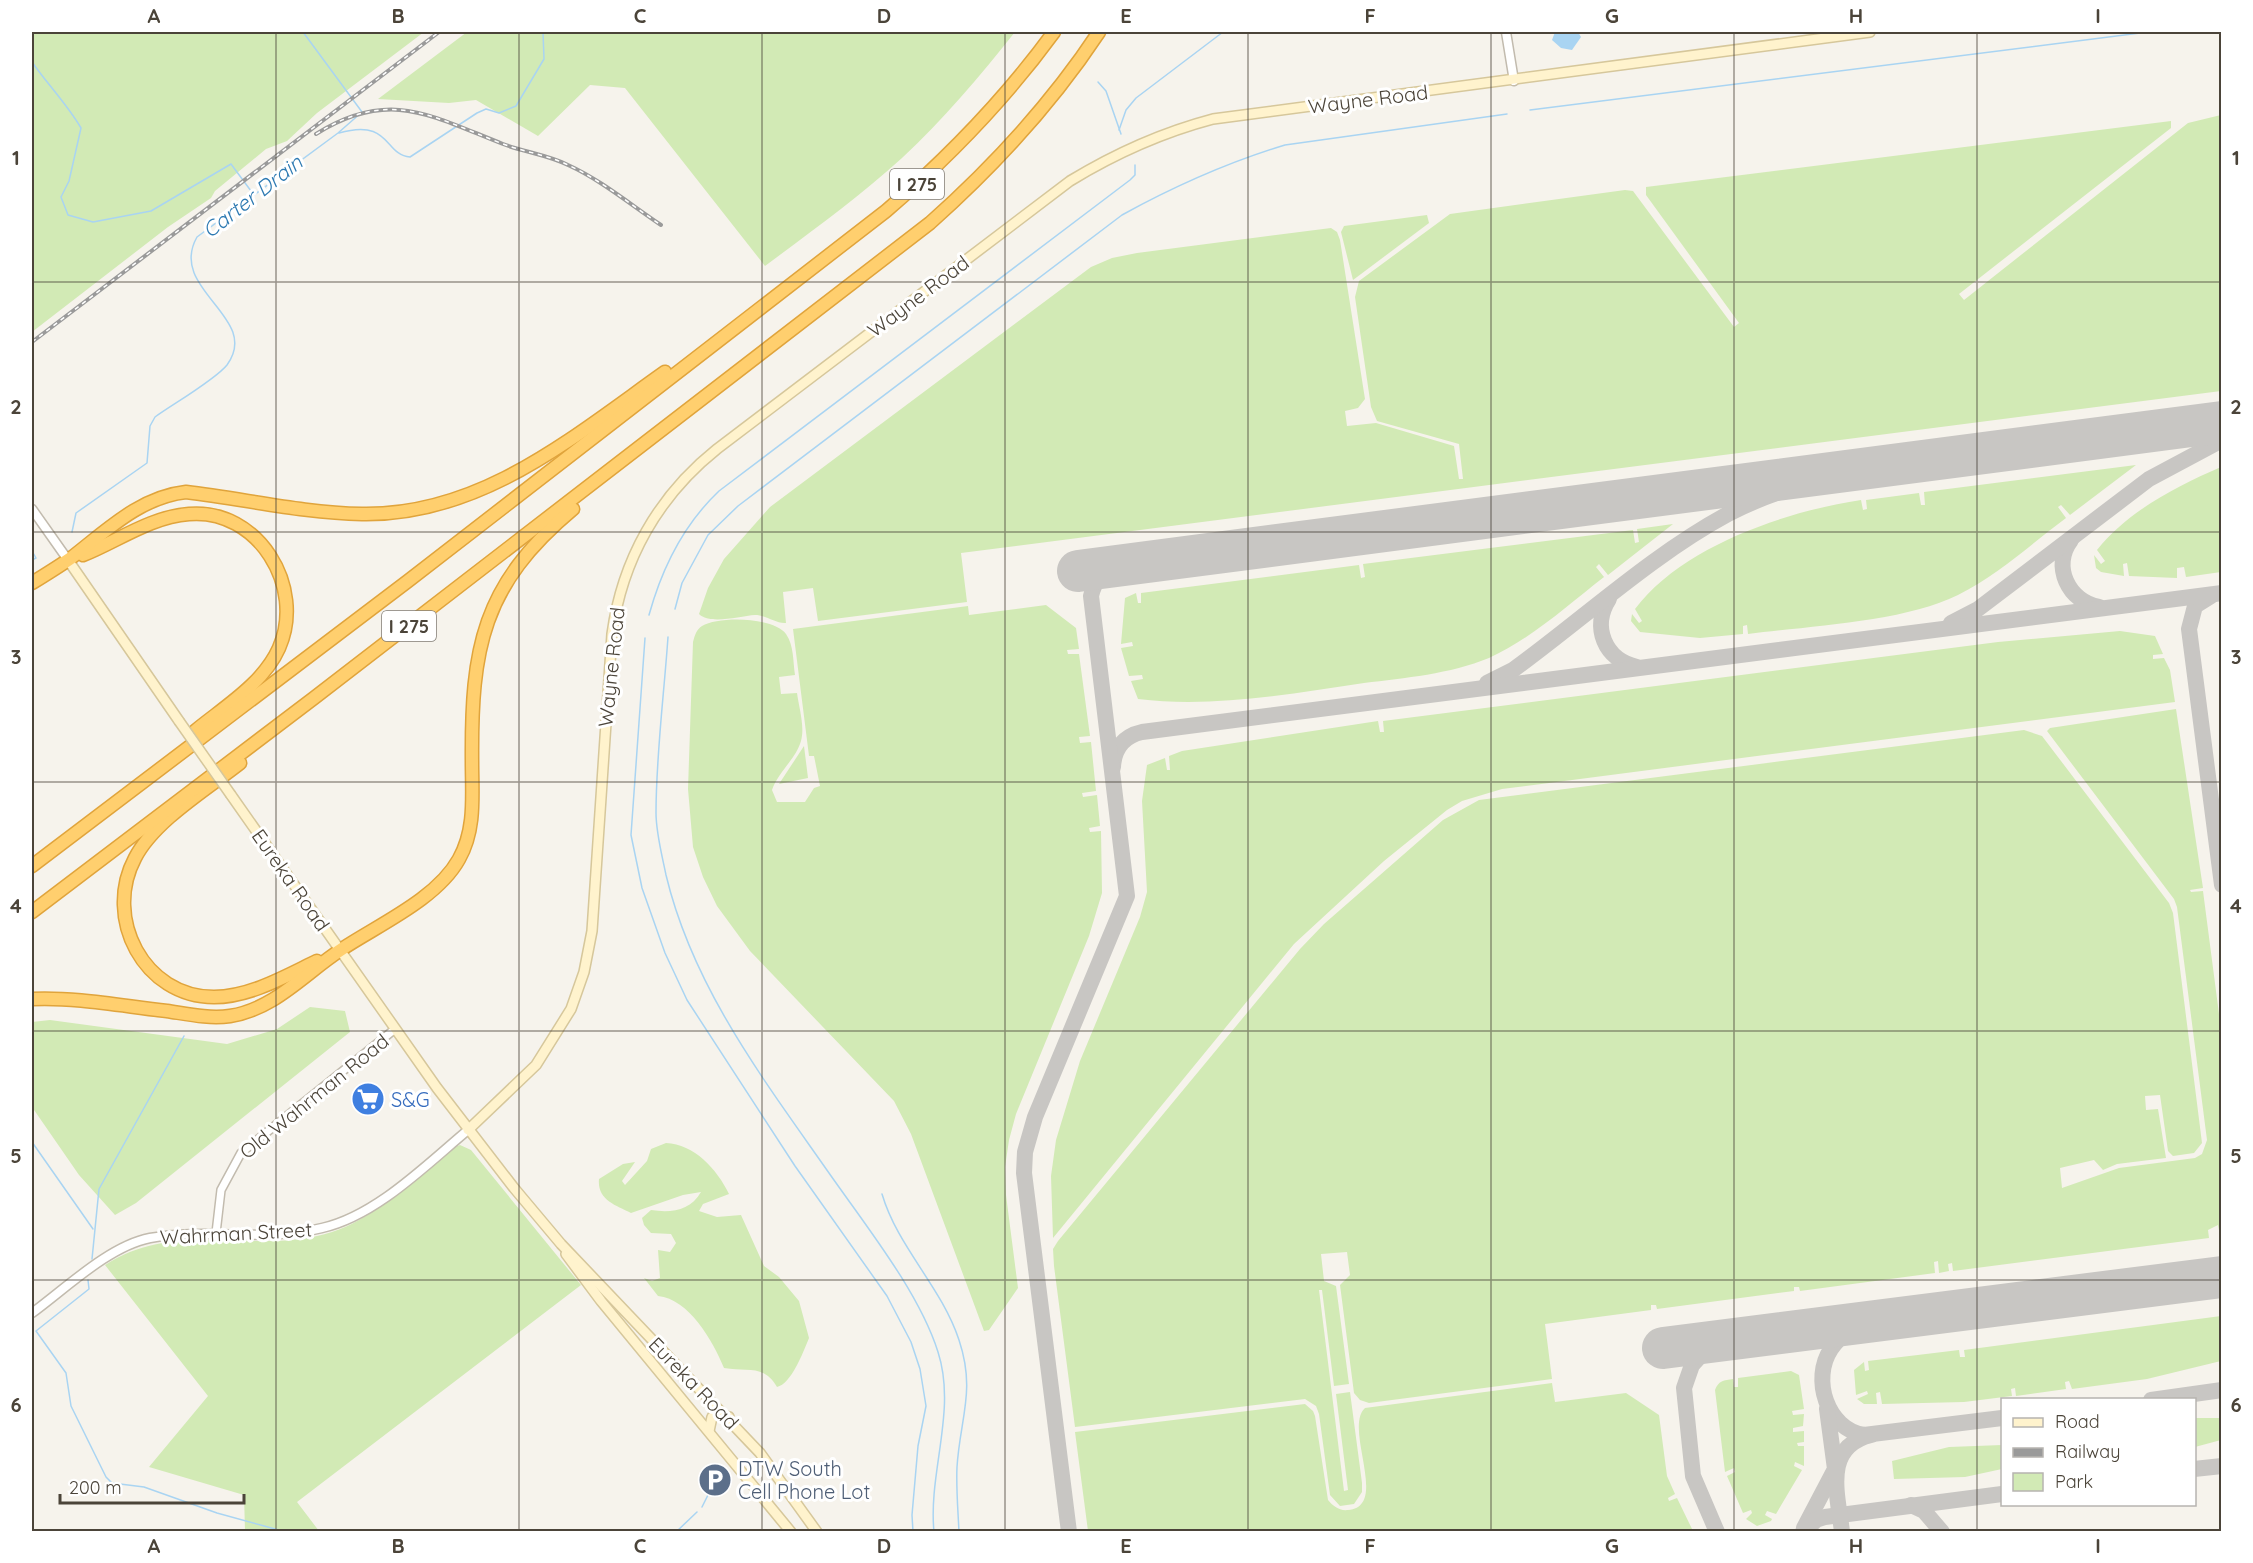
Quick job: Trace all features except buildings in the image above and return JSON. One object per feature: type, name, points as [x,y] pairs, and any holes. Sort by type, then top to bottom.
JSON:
[{"type":"highway","name":"I 275","points":[[32,866],[417,574],[886,211],[938,165],[1006,93],[1054,32]]},
{"type":"highway","name":"I 275","points":[[32,912],[314,699],[930,223],[977,180],[1038,114],[1099,32]]},
{"type":"highway","points":[[32,583],[68,561],[141,506],[174,494],[186,492],[283,507],[363,514],[401,511],[471,494],[524,470],[547,456],[681,361],[758,310]]},
{"type":"highway","points":[[32,999],[84,1001],[226,1016],[267,1004],[340,950],[435,888],[459,859],[468,838],[472,819],[472,722],[476,661],[490,612],[505,583],[523,557],[572,510],[723,392],[783,338]]},
{"type":"highway","points":[[68,561],[161,519],[192,513],[216,516],[239,525],[259,541],[280,574],[287,607],[285,631],[279,648],[267,668],[249,687],[95,817]]},
{"type":"highway","points":[[314,699],[270,739],[157,829],[145,842],[130,869],[124,900],[124,917],[127,933],[143,961],[170,985],[196,995],[230,996],[252,990],[340,950]]},
{"type":"main road","name":"Wayne Road","points":[[468,1130],[536,1065],[554,1041],[578,993],[592,931],[614,621],[622,584],[639,542],[664,503],[683,479],[717,449],[1049,195],[1133,145],[1169,130],[1213,119],[1514,81],[1869,32]]},
{"type":"main road","name":"Eureka Road","points":[[68,561],[468,1130],[561,1244],[729,1417],[784,1483],[817,1532]]},
{"type":"main road","name":"Eureka Road","points":[[561,1244],[583,1279],[790,1531]]},
{"type":"main road","points":[[709,1431],[712,1417],[718,1415],[729,1417]]},
{"type":"street","points":[[1506,32],[1514,81]]},
{"type":"street","name":"Eureka Road","points":[[32,509],[68,561]]},
{"type":"street","name":"Old Wahrman Road","points":[[216,1233],[221,1190],[241,1153],[395,1029]]},
{"type":"street","name":"Wahrman Street","points":[[32,1313],[115,1252],[149,1238],[216,1233],[268,1235],[323,1228],[359,1214],[368,1210],[468,1130]]},
{"type":"green space","points":[[32,32],[424,32],[317,113],[287,141],[266,149],[215,191],[211,198],[168,227],[32,332]]},
{"type":"green space","points":[[467,32],[1015,32],[961,97],[902,158],[818,227],[765,266],[625,88],[590,85],[538,136],[476,100],[449,103],[378,99]]},
{"type":"green space","points":[[2221,115],[2221,391],[961,553],[967,602],[818,621],[813,588],[783,592],[786,623],[759,615],[710,619],[699,614],[708,588],[724,559],[770,507],[1091,267],[1112,258],[1331,228],[1337,232],[1340,240],[1365,399],[1358,408],[1345,411],[1347,426],[1376,423],[1454,446],[1459,479],[1463,479],[1459,444],[1377,421],[1371,407],[1355,297],[1359,281],[1450,214],[1625,190],[1633,191],[1734,327],[1739,323],[1646,195],[1646,187],[2171,121],[2171,128],[1959,294],[1964,300],[2188,123]]},
{"type":"green space","points":[[1427,215],[1429,223],[1353,280],[1341,232],[1344,226]]},
{"type":"green space","points":[[2136,465],[2070,515],[2061,505],[2058,507],[2066,518],[1987,578],[1958,595],[1936,604],[1856,622],[1748,634],[1747,625],[1743,626],[1743,634],[1700,638],[1640,632],[1631,621],[1632,614],[1639,623],[1642,621],[1635,609],[1655,587],[1680,567],[1738,535],[1801,513],[1861,500],[1863,510],[1867,509],[1866,500],[1919,493],[1921,505],[1925,505],[1924,492]]},
{"type":"green space","points":[[2221,467],[2221,572],[2186,577],[2184,567],[2177,568],[2177,578],[2129,576],[2127,563],[2123,564],[2124,576],[2101,572],[2096,568],[2094,555],[2101,564],[2105,561],[2097,550],[2123,523],[2171,491]]},
{"type":"green space","points":[[1673,524],[1608,575],[1599,564],[1596,567],[1604,577],[1520,641],[1489,658],[1443,672],[1223,701],[1138,699],[1131,681],[1143,679],[1142,675],[1129,676],[1121,648],[1133,646],[1132,642],[1121,644],[1125,598],[1136,593],[1138,603],[1141,603],[1141,593],[1359,565],[1361,578],[1365,577],[1363,564],[1633,530],[1635,543],[1639,542],[1637,529]]},
{"type":"green space","points":[[1046,605],[1076,628],[1079,649],[1067,650],[1068,654],[1079,654],[1090,736],[1079,737],[1080,743],[1091,742],[1096,791],[1082,793],[1083,797],[1097,795],[1100,826],[1089,828],[1090,832],[1101,831],[1102,893],[1089,936],[1016,1114],[1005,1167],[1006,1195],[1018,1288],[989,1330],[984,1331],[911,1134],[894,1101],[750,951],[717,906],[703,877],[693,847],[688,789],[693,642],[702,626],[733,620],[770,624],[779,628],[789,638],[795,675],[779,677],[781,694],[797,693],[802,735],[799,748],[778,777],[772,790],[777,802],[805,802],[814,788],[820,786],[814,756],[809,756],[793,629],[968,606],[969,615]]},
{"type":"green space","points":[[2120,631],[2155,636],[2163,654],[2153,655],[2153,659],[2164,658],[2170,670],[2175,702],[1502,789],[1462,801],[1447,810],[1384,861],[1294,944],[1053,1238],[1051,1176],[1056,1140],[1080,1061],[1140,917],[1147,892],[1142,801],[1147,765],[1165,758],[1167,770],[1170,770],[1169,756],[1182,751],[1378,721],[1380,732],[1384,732],[1383,721],[1998,642]]},
{"type":"green space","points":[[2176,709],[2203,888],[2190,890],[2191,892],[2203,891],[2222,1037],[2220,1236],[2218,1225],[2208,1230],[2209,1238],[1953,1271],[1952,1263],[1948,1264],[1949,1271],[1939,1273],[1938,1261],[1934,1262],[1935,1273],[1800,1291],[1799,1287],[1794,1287],[1794,1291],[1657,1309],[1656,1305],[1651,1305],[1651,1310],[1545,1324],[1552,1379],[1369,1403],[1360,1400],[1354,1393],[1340,1285],[1350,1275],[1347,1252],[1321,1254],[1324,1281],[1336,1286],[1349,1384],[1334,1386],[1322,1290],[1319,1290],[1344,1491],[1348,1490],[1336,1394],[1350,1392],[1362,1483],[1362,1492],[1354,1504],[1340,1506],[1330,1495],[1319,1414],[1316,1406],[1305,1399],[1075,1427],[1054,1266],[1053,1249],[1058,1241],[1300,949],[1324,924],[1443,820],[1479,800],[2024,730],[2042,736],[2169,903],[2173,913],[2202,1143],[2194,1153],[2173,1156],[2168,1151],[2160,1095],[2145,1096],[2146,1110],[2158,1109],[2166,1158],[2117,1164],[2103,1170],[2094,1160],[2060,1168],[2062,1188],[2119,1168],[2195,1158],[2202,1154],[2207,1140],[2177,907],[2174,899],[2047,731],[2050,728]]},
{"type":"green space","points":[[804,746],[808,778],[779,784]]},
{"type":"green space","points":[[310,1007],[345,1011],[350,1032],[136,1203],[115,1215],[79,1175],[32,1107],[32,1022],[50,1020],[227,1044],[277,1029]]},
{"type":"green space","points":[[666,1143],[686,1148],[711,1167],[729,1194],[703,1204],[699,1211],[717,1217],[741,1215],[764,1266],[779,1277],[799,1301],[809,1338],[796,1367],[782,1385],[777,1387],[761,1372],[724,1368],[706,1334],[690,1313],[669,1299],[658,1296],[644,1278],[652,1281],[660,1278],[658,1250],[670,1252],[676,1243],[671,1234],[651,1233],[644,1225],[642,1218],[651,1210],[673,1211],[686,1207],[701,1192],[683,1195],[631,1213],[608,1201],[601,1192],[599,1179],[623,1164],[635,1162],[622,1181],[625,1185],[647,1161],[651,1149]]},
{"type":"green space","points":[[460,1145],[471,1150],[581,1285],[297,1502],[319,1531],[245,1531],[244,1495],[149,1467],[208,1396],[105,1265],[133,1251],[161,1243],[189,1240],[274,1241],[303,1239],[332,1232],[372,1212],[444,1154]]},
{"type":"green space","points":[[2221,1316],[2221,1361],[2147,1379],[2072,1389],[2069,1381],[2065,1382],[2066,1389],[2016,1396],[2015,1388],[2011,1389],[2012,1396],[1964,1402],[1882,1404],[1880,1392],[1876,1393],[1877,1404],[1864,1404],[1857,1399],[1868,1394],[1867,1391],[1856,1395],[1854,1370],[1864,1362],[1865,1371],[1869,1370],[1868,1361],[1959,1350],[1960,1357],[1965,1357],[1964,1350]]},
{"type":"green space","points":[[1791,1371],[1799,1375],[1804,1409],[1792,1411],[1793,1415],[1804,1414],[1803,1426],[1793,1428],[1793,1432],[1804,1431],[1804,1442],[1797,1443],[1798,1446],[1804,1446],[1804,1466],[1795,1462],[1794,1466],[1802,1470],[1776,1514],[1767,1511],[1765,1515],[1772,1519],[1771,1521],[1757,1526],[1746,1519],[1752,1513],[1751,1510],[1743,1513],[1727,1476],[1735,1472],[1734,1468],[1725,1472],[1715,1390],[1720,1383],[1727,1380],[1733,1379],[1734,1387],[1738,1387],[1738,1378]]},
{"type":"green space","points":[[1552,1383],[1555,1402],[1626,1393],[1659,1415],[1667,1476],[1675,1494],[1668,1498],[1669,1501],[1677,1498],[1693,1531],[1088,1531],[1075,1432],[1305,1404],[1315,1416],[1328,1500],[1337,1508],[1348,1510],[1360,1506],[1365,1496],[1366,1482],[1359,1432],[1360,1418],[1365,1408]]},
{"type":"green space","points":[[2196,1418],[2221,1418],[2221,1440],[2196,1447]]},
{"type":"green space","points":[[2001,1445],[2001,1469],[1965,1477],[1894,1479],[1892,1461],[1949,1447]]},
{"type":"water","points":[[1555,32],[1578,32],[1581,37],[1572,50],[1561,48],[1552,40]]},
{"type":"waterway","name":"Carter Drain","points":[[72,532],[76,513],[147,463],[150,426],[155,417],[221,371],[227,365],[235,348],[233,332],[225,317],[194,273],[191,256],[197,237],[338,133],[362,112],[303,32]]},
{"type":"waterway","points":[[339,133],[356,130],[377,133],[395,150],[410,157],[477,113],[486,109],[499,113],[516,106],[544,59],[543,32]]},
{"type":"waterway","points":[[1119,130],[1126,110],[1136,98],[1223,32]]},
{"type":"waterway","points":[[1530,110],[2148,32]]},
{"type":"waterway","points":[[32,62],[81,128],[69,181],[61,197],[68,215],[93,222],[151,211],[231,164],[254,195]]},
{"type":"waterway","points":[[1098,82],[1106,91],[1121,134]]},
{"type":"waterway","points":[[675,609],[682,583],[708,535],[738,506],[1122,215],[1202,176],[1285,145],[1507,114]]},
{"type":"waterway","points":[[649,615],[660,581],[675,548],[695,518],[719,491],[1130,180],[1135,175],[1135,165]]},
{"type":"waterway","name":"Carter Drain","points":[[32,551],[36,558],[32,560]]},
{"type":"waterway","points":[[668,637],[657,769],[656,821],[666,875],[678,916],[712,994],[733,1032],[890,1260],[929,1329],[938,1352],[945,1397],[933,1509],[934,1532]]},
{"type":"waterway","points":[[645,638],[631,835],[642,888],[665,953],[687,1000],[795,1166],[887,1296],[911,1342],[920,1369],[926,1406],[918,1446],[912,1515],[913,1532]]},
{"type":"waterway","points":[[92,1259],[99,1189],[184,1036]]},
{"type":"waterway","name":"Carter Drain","points":[[32,1142],[93,1229]]},
{"type":"waterway","points":[[882,1194],[898,1232],[942,1302],[959,1340],[964,1358],[967,1390],[957,1475],[959,1532]]},
{"type":"waterway","name":"Carter Drain","points":[[88,1280],[89,1289],[36,1331],[66,1373],[71,1406],[106,1477],[112,1483],[144,1487],[217,1513],[286,1532]]},
{"type":"waterway","points":[[702,1507],[710,1491]]},
{"type":"waterway","points":[[676,1532],[697,1512]]},
{"type":"taxiway","points":[[1951,623],[1978,609],[2149,479],[2222,440]]},
{"type":"taxiway","points":[[1487,683],[1513,670],[1645,568],[1700,530],[1758,500],[1853,470]]},
{"type":"taxiway","points":[[2071,540],[2065,550],[2063,561],[2066,581],[2079,598],[2099,607]]},
{"type":"taxiway","points":[[1069,1532],[1024,1173],[1025,1152],[1035,1117],[1127,896],[1091,596],[1100,576],[1119,566]]},
{"type":"taxiway","points":[[1113,767],[1115,754],[1121,744],[1130,736],[1142,732],[2222,593]]},
{"type":"taxiway","points":[[2211,596],[2195,606],[2189,629],[2222,885]]},
{"type":"taxiway","points":[[1609,599],[1601,620],[1604,641],[1617,657],[1637,667]]},
{"type":"taxiway","points":[[1868,1321],[1843,1336],[1831,1349],[1825,1361],[1823,1388],[1826,1401],[1840,1423],[1851,1431],[1864,1435],[2001,1418]]},
{"type":"taxiway","points":[[1717,1532],[1693,1476],[1684,1388],[1692,1365],[1702,1354],[1712,1347],[1743,1337]]},
{"type":"taxiway","points":[[2165,1398],[2222,1390]]},
{"type":"taxiway","points":[[1804,1528],[1835,1469],[1827,1409]]},
{"type":"taxiway","points":[[1842,1532],[1836,1488],[1839,1461],[1845,1450],[1856,1441],[1871,1435]]},
{"type":"taxiway","points":[[2196,1469],[2222,1466]]},
{"type":"taxiway","points":[[1803,1532],[1816,1520],[1825,1517],[2001,1494]]},
{"type":"taxiway","points":[[1911,1505],[1924,1511],[1942,1532]]},
{"type":"runway","points":[[1078,571],[2222,422]]},
{"type":"runway","points":[[1663,1348],[2222,1277]]},
{"type":"railway","points":[[32,342],[439,32]]},
{"type":"railway","points":[[316,134],[342,120],[366,112],[410,111],[432,116],[503,144],[568,165],[604,185],[661,225]]},
{"type":"place","name":"S&G","points":[[368,1099]]},
{"type":"place","name":"DTW South Cell Phone Lot","points":[[715,1480]]}]
